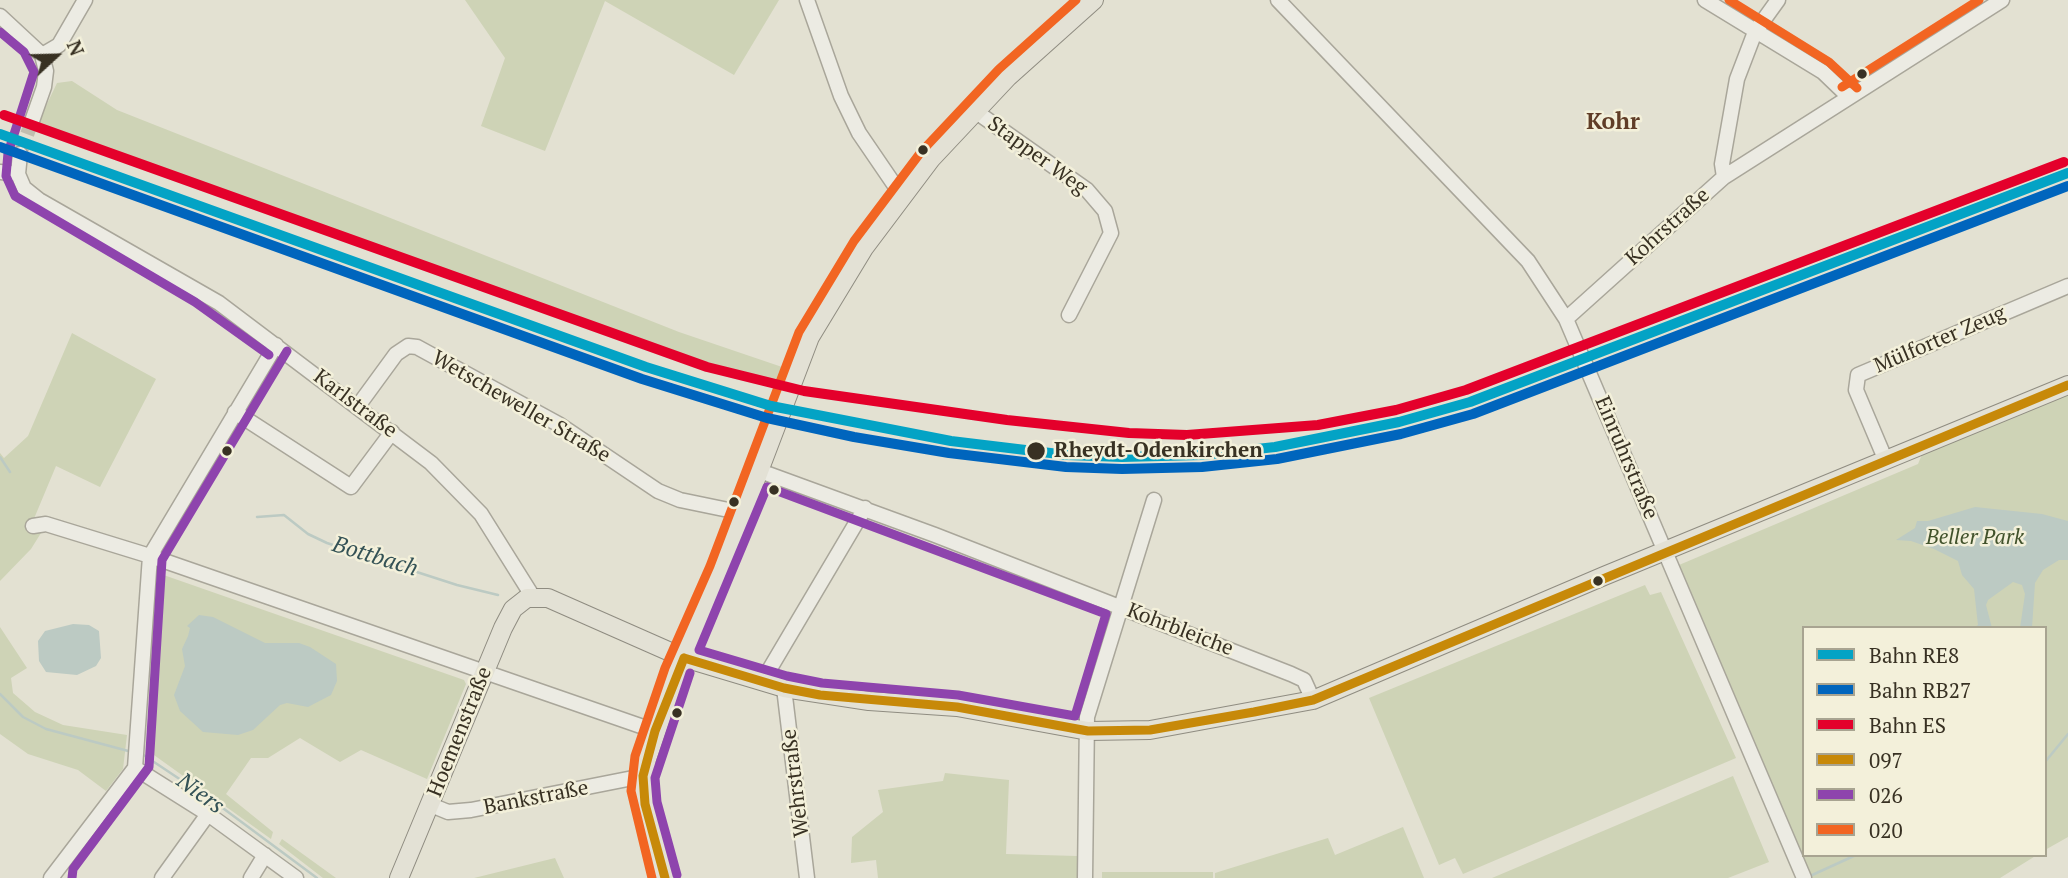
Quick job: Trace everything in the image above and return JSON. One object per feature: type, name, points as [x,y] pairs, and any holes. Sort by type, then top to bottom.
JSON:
[{"type":"main road","name":"Stapper Weg","points":[[643,776],[655,732],[744,513],[810,337],[835,292],[902,195],[975,111],[1094,0]]},
{"type":"main road","points":[[533,597],[548,598],[684,659],[785,688],[869,702],[957,707],[1088,731],[1150,730],[1314,700],[2068,385]]},
{"type":"main road","name":"Hoemenstraße","points":[[399,878],[510,614],[519,603],[533,597]]},
{"type":"main road","points":[[643,776],[645,804],[665,878]]},
{"type":"street","points":[[42,55],[59,45],[85,0]]},
{"type":"street","points":[[807,0],[841,96],[859,133],[902,195]]},
{"type":"street","name":"Einruhrstraße","points":[[1278,0],[1528,261],[1566,319],[1802,872]]},
{"type":"street","points":[[1704,0],[1823,72],[1849,97]]},
{"type":"street","name":"Kohrstraße","points":[[1566,319],[1724,177],[1722,164],[1737,79],[1755,32],[1778,0]]},
{"type":"street","points":[[1724,177],[2002,0]]},
{"type":"street","points":[[0,16],[42,55],[46,71],[44,87],[32,121]]},
{"type":"street","name":"Stapper Weg","points":[[975,111],[1087,190],[1105,211],[1111,233],[1069,315]]},
{"type":"street","points":[[0,172],[18,174],[20,154]]},
{"type":"street","name":"Karlstraße","points":[[18,174],[24,188],[39,200],[205,294],[358,406],[436,468],[467,498],[511,559],[533,597]]},
{"type":"street","name":"Mülforter Zeug","points":[[1886,461],[1856,390],[1858,375],[2068,286]]},
{"type":"street","points":[[51,878],[60,871],[136,766],[150,556],[276,345]]},
{"type":"street","name":"Wetscheweller Straße","points":[[358,406],[400,349],[417,347],[560,425],[658,491],[680,500],[744,513]]},
{"type":"street","points":[[235,412],[351,487],[392,432]]},
{"type":"street","name":"Kohrbleiche","points":[[760,471],[865,508],[1291,674],[1304,680],[1314,700]]},
{"type":"street","points":[[1086,878],[1087,717],[1154,500]]},
{"type":"street","points":[[762,682],[865,508]]},
{"type":"street","points":[[33,526],[46,524],[150,556],[655,732]]},
{"type":"street","name":"Wehrstraße","points":[[785,688],[807,878]]},
{"type":"street","points":[[136,766],[296,878]]},
{"type":"street","name":"Bankstraße","points":[[430,805],[448,812],[471,810],[643,776]]},
{"type":"street","points":[[162,878],[208,814]]},
{"type":"street","points":[[251,878],[265,855]]},
{"type":"green space","points":[[465,0],[779,0],[734,75],[605,1],[545,151],[481,126],[505,58]]},
{"type":"green space","points":[[72,81],[117,110],[679,332],[785,368],[780,387],[650,350],[35,129],[57,83]]},
{"type":"green space","points":[[72,333],[156,379],[100,487],[56,466],[33,521],[41,533],[31,549],[0,581],[0,453],[4,458],[28,436]]},
{"type":"green space","name":"Beller Park","points":[[2068,390],[2068,837],[2047,849],[2047,626],[1802,626],[1802,857],[2034,857],[2000,878],[1808,878],[1678,570],[1679,565],[1918,464],[1923,452]]},
{"type":"green space","points":[[155,572],[464,680],[466,684],[427,779],[361,750],[340,762],[300,738],[268,758],[251,758],[226,794],[273,832],[271,839],[147,750]]},
{"type":"green space","points":[[1645,585],[1650,595],[1661,592],[1736,758],[1463,874],[1455,858],[1439,865],[1369,698]]},
{"type":"green space","points":[[0,627],[27,668],[11,678],[13,693],[35,712],[63,725],[127,735],[123,769],[106,791],[78,770],[28,754],[0,734]]},
{"type":"green space","points":[[945,773],[1009,780],[1006,854],[1077,856],[1077,878],[878,878],[876,860],[851,863],[852,837],[883,812],[878,790],[943,781]]},
{"type":"green space","points":[[1733,776],[1769,862],[1728,878],[1492,878]]},
{"type":"green space","points":[[1403,827],[1424,878],[1215,878],[1215,873],[1328,838],[1335,855]]},
{"type":"green space","points":[[282,839],[336,878],[323,878],[279,844]]},
{"type":"green space","points":[[555,858],[564,878],[474,878]]},
{"type":"green space","points":[[1102,872],[1213,872],[1213,878],[1102,878]]},
{"type":"shaded area","points":[[1975,507],[2042,514],[2068,521],[2068,560],[2059,560],[2043,570],[2035,583],[2032,626],[2020,626],[2025,594],[2022,585],[2013,582],[1988,600],[1986,605],[1991,626],[1976,626],[1974,589],[1962,575],[1958,561],[1911,541],[1896,540],[1915,528],[1917,521],[1928,521]]},
{"type":"shaded area","points":[[199,615],[213,617],[265,643],[299,643],[310,647],[336,664],[337,681],[331,695],[308,707],[287,703],[280,705],[253,730],[238,735],[203,732],[180,711],[174,695],[185,666],[182,649],[190,628],[187,626]]},
{"type":"shaded area","points":[[73,624],[89,625],[99,631],[101,658],[96,666],[77,675],[46,672],[39,661],[38,641],[45,631]]},
{"type":"waterway","name":"Bottbach","points":[[0,457],[10,472]]},
{"type":"waterway","name":"Bottbach","points":[[257,517],[284,515],[308,534],[327,543],[457,585],[498,595]]},
{"type":"waterway","name":"Niers","points":[[0,694],[23,717],[46,729],[132,752]]},
{"type":"waterway","name":"Niers","points":[[2047,760],[2068,734]]},
{"type":"waterway","name":"Niers","points":[[142,754],[220,806],[317,878]]},
{"type":"waterway","name":"Niers","points":[[1810,876],[1852,857]]},
{"type":"tunnel","points":[[20,154],[32,121]]},
{"type":"rail line","name":"ES","points":[[4,115],[707,367],[804,391],[1007,420],[1129,433],[1187,435],[1318,425],[1396,410],[1466,390],[2064,162]]},
{"type":"rail line","name":"RE8","points":[[0,134],[646,367],[771,406],[951,441],[1067,455],[1122,457],[1202,455],[1275,447],[1399,422],[1470,402],[2068,173]]},
{"type":"rail line","name":"RB27","points":[[0,147],[642,379],[767,418],[854,437],[949,453],[1066,467],[1122,469],[1202,467],[1277,459],[1401,434],[1473,414],[2068,186]]},
{"type":"transit line","name":"020","points":[[652,878],[631,791],[635,756],[665,668],[710,566],[799,332],[854,241],[921,152],[999,69],[1076,0]]},
{"type":"transit line","name":"020","points":[[1729,0],[1829,62],[1857,88]]},
{"type":"transit line","name":"020","points":[[1842,87],[1979,0]]},
{"type":"transit line","name":"026","points":[[0,32],[24,52],[34,72],[8,153],[6,176],[15,196],[195,302],[269,355]]},
{"type":"transit line","name":"026","points":[[72,878],[73,869],[149,767],[162,560],[287,351]]},
{"type":"transit line","name":"097","points":[[684,658],[784,688],[820,695],[957,707],[1088,731],[1150,730],[1254,712],[1313,700],[2068,385]]},
{"type":"transit line","name":"026","points":[[767,487],[1106,614],[1075,716],[958,695],[822,683],[787,676],[699,650],[767,487]]},
{"type":"transit line","name":"097","points":[[665,878],[645,804],[643,776],[655,731],[684,658]]},
{"type":"transit line","name":"026","points":[[677,875],[657,802],[655,778],[690,673]]},
{"type":"place","name":"Rheydt-Odenkirchen","points":[[1036,451]]},
{"type":"district","name":"Kohr","points":[[1613,122]]}]
